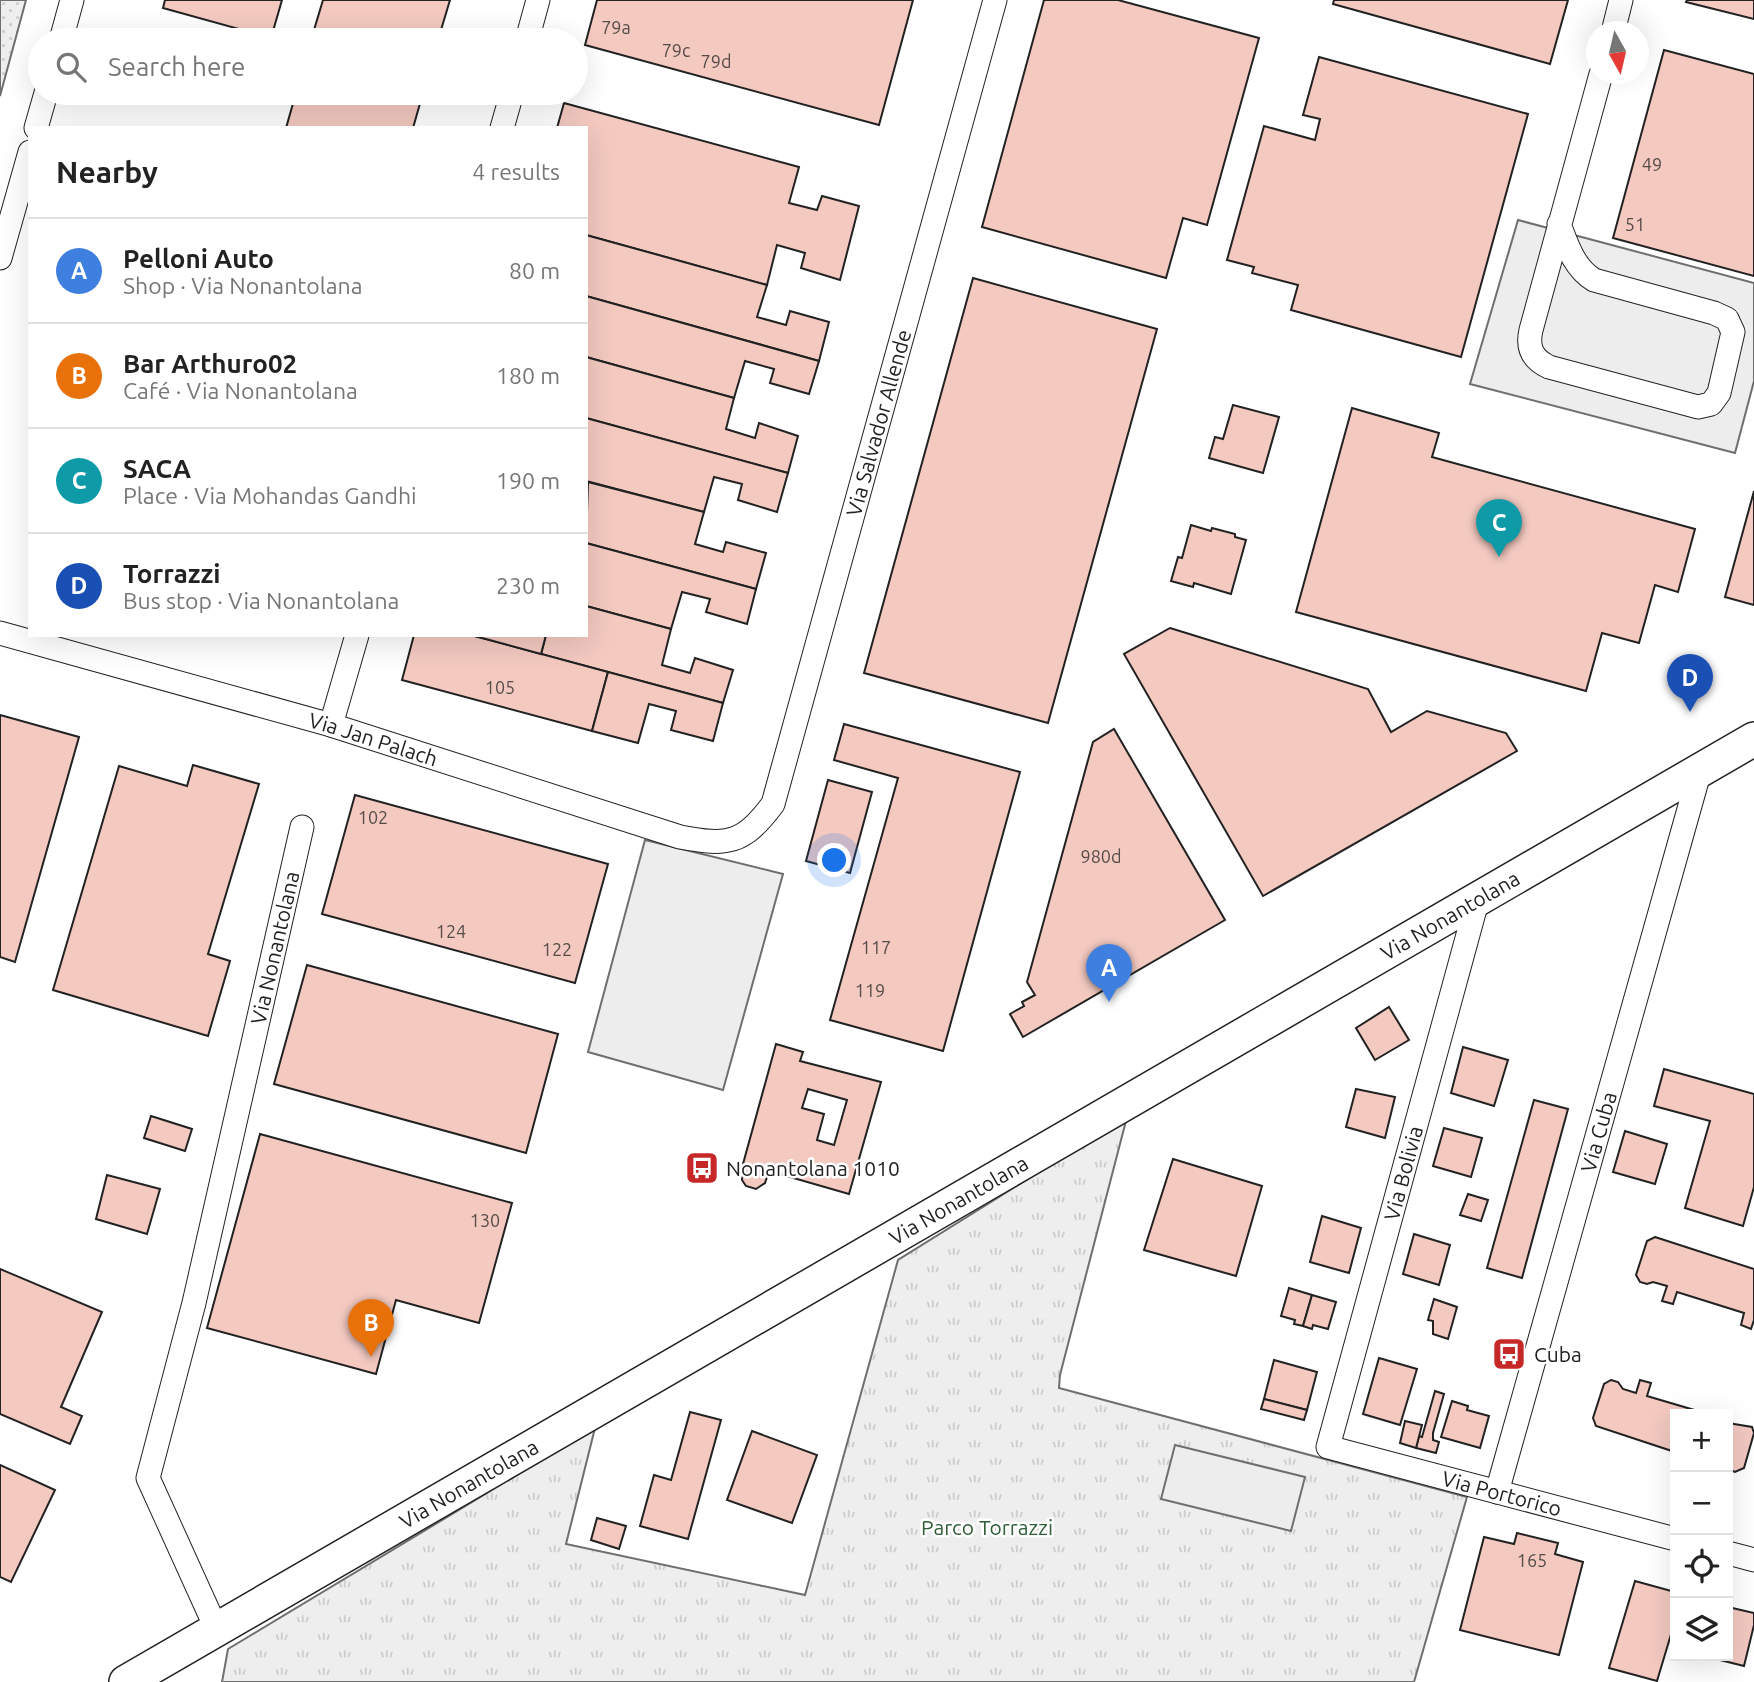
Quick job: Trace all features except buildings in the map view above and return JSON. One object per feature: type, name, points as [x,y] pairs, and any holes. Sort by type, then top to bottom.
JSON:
[{"type":"main road","name":"Via Nonantolana","points":[[1700,770],[1754,723]]},
{"type":"main road","name":"Via Nonantolana","points":[[126,1682],[1754,739]]},
{"type":"street","points":[[64,28],[72,0]]},
{"type":"street","points":[[530,28],[538,0]]},
{"type":"street","name":"Via Salvador Allende","points":[[744,835],[773,804],[995,0]]},
{"type":"street","points":[[1616,21],[1621,0]]},
{"type":"street","points":[[1559,224],[1572,256],[1583,272],[1594,280],[1727,319],[1733,332],[1719,393],[1711,404],[1698,407],[1549,367],[1538,362],[1528,341],[1559,224],[1598,84]]},
{"type":"street","points":[[37,126],[43,105]]},
{"type":"street","points":[[503,126],[509,105]]},
{"type":"street","points":[[0,258],[28,159]]},
{"type":"street","name":"Via Jan Palach","points":[[0,633],[331,725],[680,837],[712,843],[744,835]]},
{"type":"street","points":[[331,725],[356,637]]},
{"type":"street","name":"Via Cuba","points":[[1497,1492],[1700,770]]},
{"type":"street","name":"Via Nonantolana","points":[[216,1628],[148,1478],[194,1303],[302,827]]},
{"type":"street","name":"Via Bolivia","points":[[1328,1447],[1478,898]]},
{"type":"street","name":"Via Portorico","points":[[1328,1447],[1670,1538]]},
{"type":"street","points":[[1733,1554],[1754,1560]]},
{"type":"green space","points":[[0,0],[26,0],[0,96]]},
{"type":"green space","name":"Parco Torrazzi","points":[[1127,1117],[1060,1375],[1059,1388],[1467,1497],[1414,1682],[222,1682],[228,1649],[595,1428],[566,1544],[805,1595],[898,1260]]},
{"type":"shaded area","points":[[1518,220],[1754,283],[1754,381],[1735,453],[1470,384]]},
{"type":"shaded area","points":[[645,840],[783,874],[723,1090],[588,1052]]},
{"type":"shaded area","points":[[1175,1445],[1305,1477],[1291,1531],[1161,1499]]},
{"type":"place","name":"SACA","points":[[1499,557]]},
{"type":"place","name":"Torrazzi","points":[[1690,712]]},
{"type":"place","name":"Pelloni Auto","points":[[1109,1002]]},
{"type":"place","name":"Nonantolana 1010","points":[[702,1168]]},
{"type":"place","name":"Cuba","points":[[1509,1354]]},
{"type":"place","name":"Bar Arthuro02","points":[[371,1357]]}]
